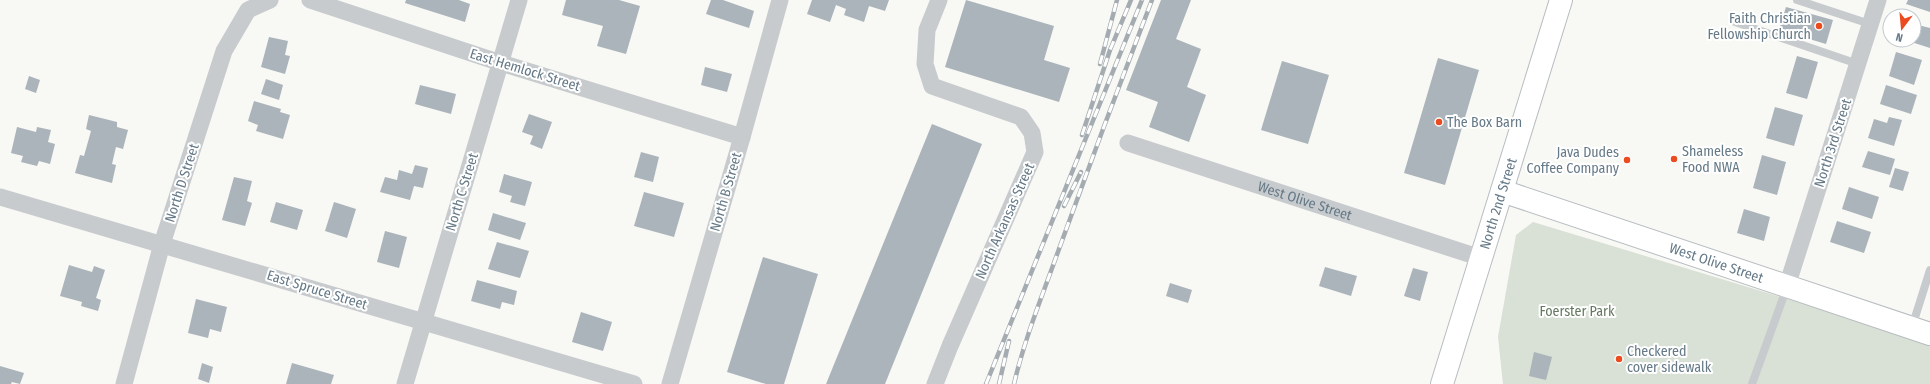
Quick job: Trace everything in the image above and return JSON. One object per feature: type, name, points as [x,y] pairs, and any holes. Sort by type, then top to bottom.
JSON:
[{"type":"main road","name":"North 2nd Street","points":[[1442,384],[1482,258],[1560,0]]},
{"type":"main road","name":"West Olive Street","points":[[1502,191],[1921,331]]},
{"type":"street","name":"North D Street","points":[[124,384],[162,244],[224,52],[248,10],[270,0]]},
{"type":"street","name":"East Hemlock Street","points":[[310,0],[501,63],[742,137]]},
{"type":"street","name":"North C Street","points":[[405,384],[519,0]]},
{"type":"street","name":"North B Street","points":[[670,384],[780,0]]},
{"type":"street","name":"North Arkansas Street","points":[[935,384],[950,346],[1035,152],[1032,133],[1021,116],[932,86],[925,64],[927,30],[939,0]]},
{"type":"street","name":"North 3rd Street","points":[[1787,286],[1878,0]]},
{"type":"street","name":"West Olive Street","points":[[1128,143],[1482,258]]},
{"type":"street","name":"East Spruce Street","points":[[0,197],[634,384]]},
{"type":"lane","points":[[1797,0],[1870,24]]},
{"type":"lane","points":[[1735,22],[1858,64]]},
{"type":"lane","points":[[1921,331],[1930,270]]},
{"type":"lane","points":[[1752,384],[1787,286]]},
{"type":"green space","name":"Foerster Park","points":[[1533,222],[1930,342],[1930,384],[1503,384],[1498,337],[1516,235]]},
{"type":"building","points":[[406,0],[459,0],[470,4],[465,22],[405,3]]},
{"type":"building","points":[[566,0],[619,0],[640,6],[626,54],[597,46],[603,26],[562,15]]},
{"type":"building","points":[[711,0],[723,0],[754,11],[749,28],[706,14]]},
{"type":"building","points":[[812,0],[889,0],[885,11],[869,6],[864,22],[844,15],[846,9],[836,5],[830,22],[807,14]]},
{"type":"building","points":[[966,0],[1054,26],[1044,60],[1070,68],[1059,102],[945,67]]},
{"type":"building","points":[[1161,0],[1191,0],[1176,39],[1201,49],[1187,87],[1206,95],[1189,142],[1149,127],[1158,102],[1126,90]]},
{"type":"building","points":[[1908,0],[1930,0],[1930,12],[1922,8],[1906,4]]},
{"type":"building","points":[[1786,7],[1833,20],[1826,44],[1779,30]]},
{"type":"building","points":[[1922,26],[1930,28],[1930,48],[1922,45]]},
{"type":"building","points":[[269,37],[288,41],[285,55],[290,56],[285,74],[261,67]]},
{"type":"building","points":[[1896,52],[1922,60],[1914,85],[1889,76]]},
{"type":"building","points":[[1797,56],[1818,62],[1807,99],[1786,93]]},
{"type":"building","points":[[1438,58],[1479,70],[1445,185],[1404,173]]},
{"type":"building","points":[[1282,61],[1329,75],[1308,144],[1261,130]]},
{"type":"building","points":[[705,67],[732,74],[727,92],[701,85]]},
{"type":"building","points":[[29,76],[40,80],[36,93],[25,89]]},
{"type":"building","points":[[266,79],[283,85],[279,100],[261,94]]},
{"type":"building","points":[[420,85],[456,94],[451,114],[415,104]]},
{"type":"building","points":[[1886,85],[1917,95],[1911,114],[1880,104]]},
{"type":"building","points":[[254,101],[281,109],[280,112],[290,115],[283,139],[256,131],[258,125],[248,121]]},
{"type":"building","points":[[1775,107],[1803,115],[1794,146],[1766,138]]},
{"type":"building","points":[[529,114],[552,122],[542,149],[530,144],[533,136],[522,132]]},
{"type":"building","points":[[89,115],[117,122],[117,127],[128,130],[123,149],[116,147],[112,164],[116,165],[112,183],[75,173],[80,155],[84,156],[91,131],[86,129]]},
{"type":"building","points":[[1889,117],[1902,120],[1894,146],[1868,138],[1874,119],[1887,123]]},
{"type":"building","points":[[932,124],[982,144],[885,384],[826,384]]},
{"type":"building","points":[[17,127],[36,132],[37,127],[51,130],[48,142],[55,144],[50,164],[39,161],[37,166],[21,162],[23,156],[11,153]]},
{"type":"building","points":[[1868,151],[1895,159],[1890,175],[1862,167]]},
{"type":"building","points":[[641,152],[659,157],[653,182],[634,177]]},
{"type":"building","points":[[1762,155],[1786,162],[1777,195],[1753,188]]},
{"type":"building","points":[[415,165],[428,168],[423,188],[414,186],[410,200],[380,192],[385,177],[397,180],[399,170],[412,174]]},
{"type":"building","points":[[1895,168],[1909,172],[1903,191],[1889,187]]},
{"type":"building","points":[[504,174],[532,182],[525,206],[510,202],[512,196],[499,192]]},
{"type":"building","points":[[234,177],[252,181],[247,201],[252,203],[245,226],[222,220]]},
{"type":"building","points":[[1849,187],[1879,197],[1872,219],[1842,209]]},
{"type":"building","points":[[644,192],[684,203],[674,237],[634,226]]},
{"type":"building","points":[[276,202],[303,210],[297,230],[270,222]]},
{"type":"building","points":[[334,202],[356,209],[347,238],[325,231]]},
{"type":"building","points":[[1744,209],[1770,217],[1764,241],[1737,233]]},
{"type":"building","points":[[493,213],[526,223],[520,240],[488,230]]},
{"type":"building","points":[[1837,221],[1871,232],[1864,253],[1830,242]]},
{"type":"building","points":[[385,231],[407,237],[399,268],[377,262]]},
{"type":"building","points":[[497,242],[529,251],[520,278],[488,269]]},
{"type":"building","points":[[763,257],[818,274],[784,384],[766,384],[727,372]]},
{"type":"building","points":[[69,265],[92,272],[94,266],[105,270],[96,298],[101,300],[98,311],[81,306],[82,302],[60,296]]},
{"type":"building","points":[[1325,267],[1357,276],[1351,296],[1319,286]]},
{"type":"building","points":[[1413,268],[1428,272],[1420,301],[1404,296]]},
{"type":"building","points":[[477,280],[517,291],[514,305],[502,302],[500,309],[471,301]]},
{"type":"building","points":[[1170,283],[1192,290],[1188,303],[1166,296]]},
{"type":"building","points":[[196,299],[227,307],[221,332],[210,329],[208,338],[188,333]]},
{"type":"building","points":[[581,312],[612,322],[603,351],[572,342]]},
{"type":"building","points":[[1534,352],[1552,357],[1546,380],[1529,376]]},
{"type":"building","points":[[202,363],[213,367],[209,383],[198,379]]},
{"type":"building","points":[[292,363],[334,375],[331,384],[286,384]]},
{"type":"building","points":[[0,366],[24,373],[20,384],[12,382],[11,384],[0,384]]},
{"type":"railway","points":[[1100,64],[1117,0]]},
{"type":"railway","points":[[1082,135],[1110,50],[1131,0]]},
{"type":"railway","points":[[986,384],[1142,0]]},
{"type":"railway","points":[[1014,384],[1023,349],[1093,156],[1152,0]]},
{"type":"railway","points":[[1064,206],[1081,172]]},
{"type":"railway","points":[[999,384],[1009,341]]},
{"type":"place","name":"Faith Christian Fellowship Church","points":[[1819,26]]},
{"type":"place","name":"The Box Barn","points":[[1439,122]]},
{"type":"place","name":"Shameless Food NWA","points":[[1674,159]]},
{"type":"place","name":"Java Dudes Coffee Company","points":[[1627,160]]},
{"type":"place","name":"Checkered cover sidewalk","points":[[1619,359]]}]
